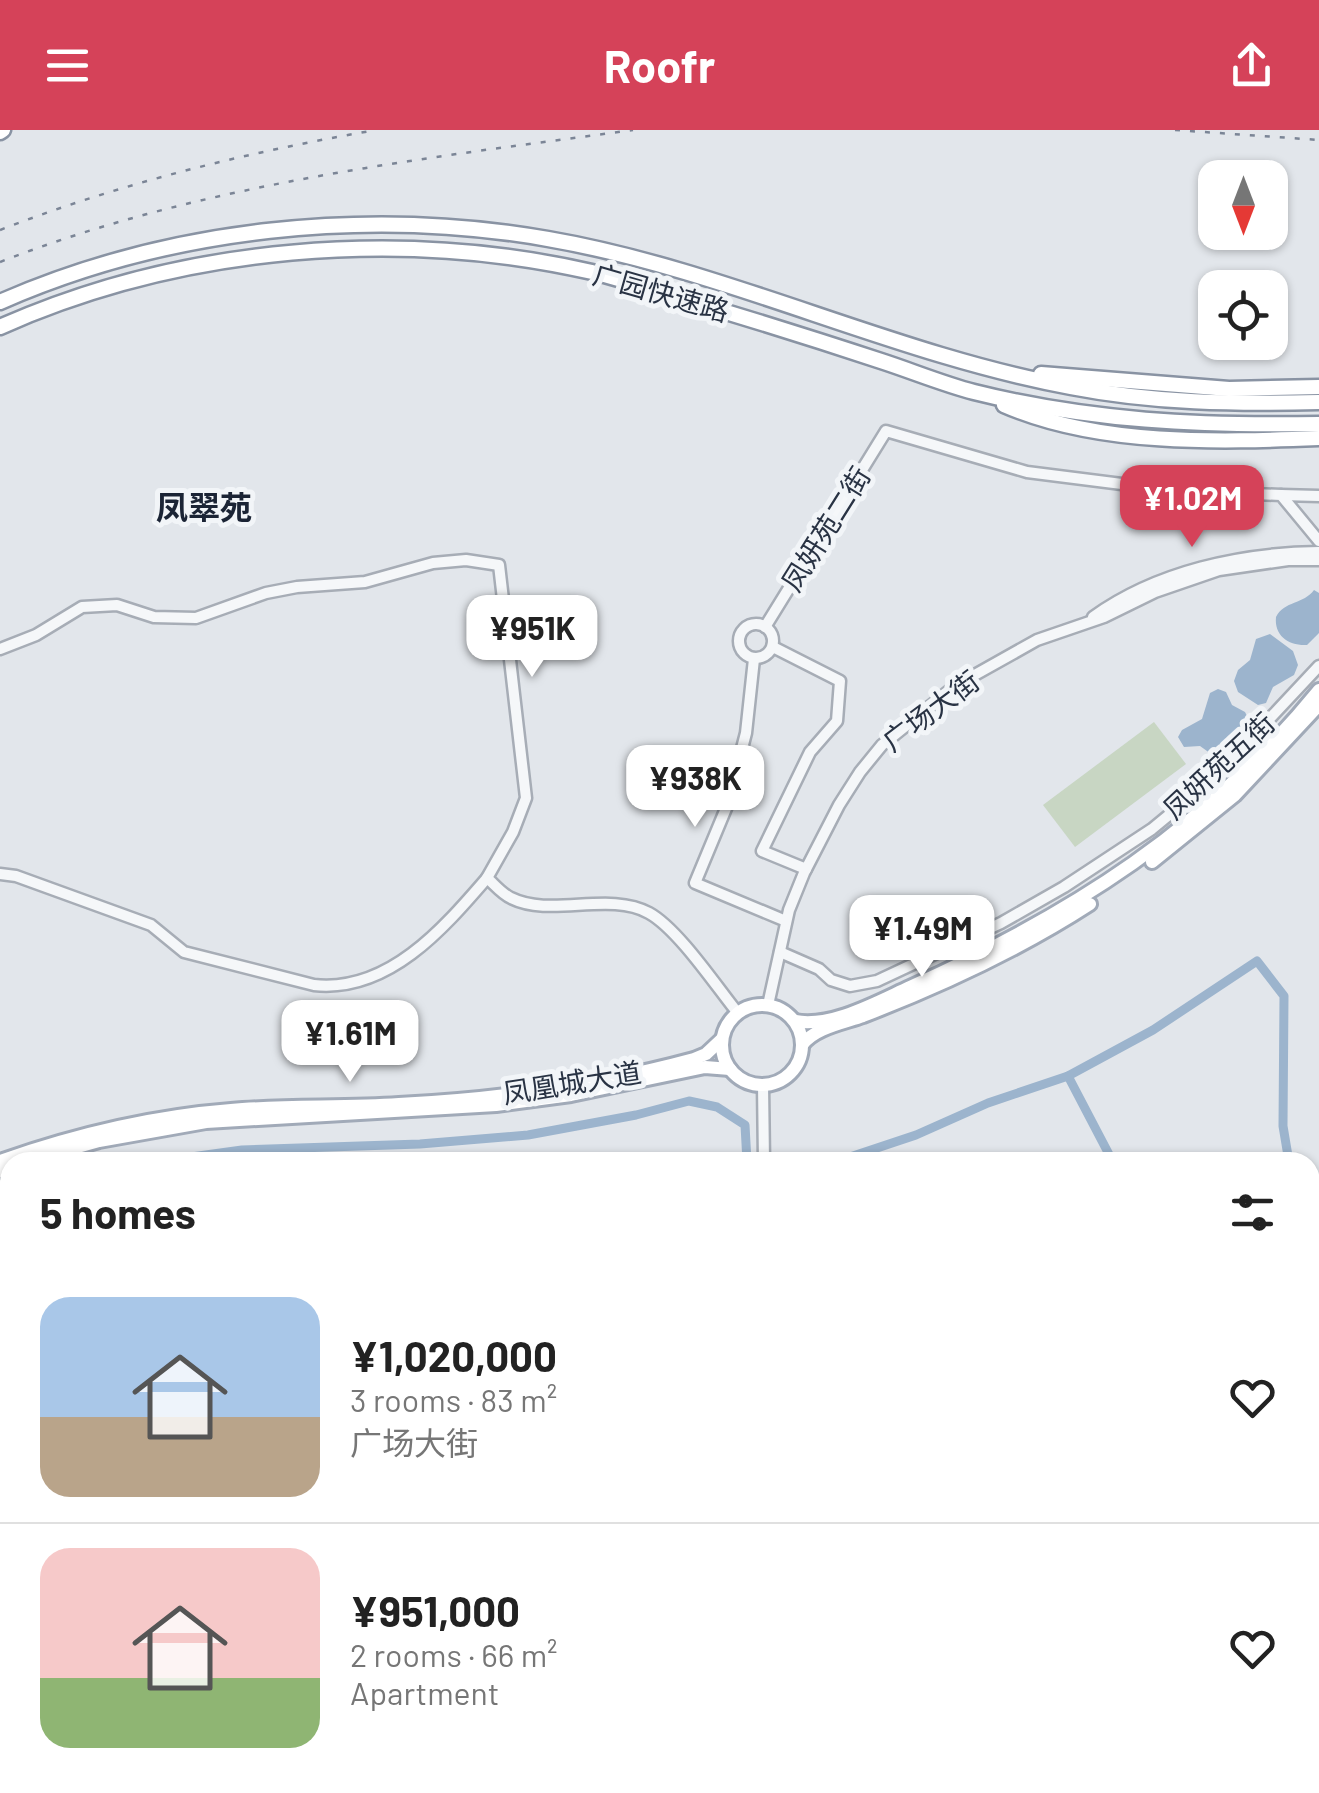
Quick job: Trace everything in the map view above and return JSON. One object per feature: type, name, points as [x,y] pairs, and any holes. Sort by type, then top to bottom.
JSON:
[{"type":"highway","name":"广园快速路","points":[[0,302],[110,264],[204,240],[339,226],[494,230],[568,242],[679,270],[1009,373],[1126,396],[1241,404],[1319,402]]},
{"type":"highway","name":"广园快速路","points":[[0,326],[69,300],[224,262],[344,250],[471,254],[594,272],[971,391],[1086,414],[1217,426],[1319,424]]},
{"type":"highway","points":[[1009,373],[1229,389],[1319,387]]},
{"type":"highway","points":[[971,391],[1029,416],[1138,436],[1232,441],[1319,438]]},
{"type":"main road","points":[[1319,690],[1265,752],[1214,802],[1158,848],[1090,894],[976,958],[813,1024],[794,1022],[772,1006],[752,1006],[738,1012],[727,1024],[722,1040],[723,1056],[730,1069],[742,1079],[763,1085],[786,1077],[796,1066],[802,1045],[817,1032],[910,997],[1024,943],[1126,881],[1182,841],[1235,795],[1319,705]]},
{"type":"main road","points":[[794,1022],[802,1045]]},
{"type":"main road","name":"凤凰城大道","points":[[30,1152],[90,1134],[202,1113],[400,1104],[566,1087],[694,1059],[722,1040]]},
{"type":"main road","name":"凤凰城大道","points":[[60,1152],[172,1127],[246,1118],[496,1105],[600,1090],[705,1068],[730,1069]]},
{"type":"street","name":"凤妍苑二街","points":[[765,627],[886,432],[1027,472],[1177,491],[1281,495]]},
{"type":"street","points":[[1281,495],[1319,496]]},
{"type":"street","points":[[1281,495],[1319,541]]},
{"type":"street","name":"广场大街","points":[[783,954],[786,921],[806,869],[860,772],[882,744],[954,686],[1037,640],[1088,621],[1115,602],[1195,570],[1259,556],[1319,556]]},
{"type":"street","points":[[0,649],[36,635],[66,614],[100,604],[117,605],[154,617],[196,618],[266,593],[365,582],[432,563],[466,560],[499,565],[526,798],[513,832],[487,878],[436,932],[390,969],[364,982],[314,985],[184,952],[151,925],[16,876],[0,874]]},
{"type":"street","points":[[754,624],[765,627],[772,636],[772,647],[766,656],[754,659],[740,650],[740,634],[754,624]]},
{"type":"street","points":[[772,647],[840,681],[837,721],[810,752],[762,851],[806,869]]},
{"type":"street","points":[[754,659],[746,732],[727,806],[695,883],[786,921]]},
{"type":"street","name":"凤妍苑五街","points":[[783,954],[850,986],[876,981],[1001,922],[1152,829],[1216,777],[1319,666]]},
{"type":"street","points":[[487,878],[511,898],[532,903],[623,905],[650,914],[671,932],[738,1012]]},
{"type":"street","name":"广场大街","points":[[772,1006],[794,903]]},
{"type":"street","points":[[763,1085],[764,1152]]},
{"type":"green space","points":[[1154,722],[1186,764],[1075,847],[1043,805]]},
{"type":"water","points":[[1314,590],[1319,593],[1319,633],[1307,645],[1289,642],[1277,630],[1276,617]]},
{"type":"water","points":[[1270,634],[1293,651],[1298,665],[1294,675],[1273,687],[1266,703],[1258,705],[1238,692],[1234,681],[1238,670],[1250,660],[1256,639]]},
{"type":"water","points":[[1218,689],[1226,692],[1232,705],[1245,712],[1249,720],[1246,729],[1228,736],[1223,752],[1214,756],[1200,746],[1184,747],[1178,737],[1182,730],[1202,719],[1210,693]]},
{"type":"waterway","points":[[865,1152],[1068,1076],[1153,1030],[1257,961],[1284,996],[1283,1126],[1287,1152]]},
{"type":"waterway","points":[[1068,1076],[1108,1152]]},
{"type":"waterway","points":[[228,1152],[528,1135],[689,1101],[717,1107],[745,1125],[746,1152]]},
{"type":"railway","points":[[0,230],[185,171],[376,130]]},
{"type":"railway","points":[[0,262],[76,235],[233,193],[392,164],[633,130]]},
{"type":"railway","points":[[1175,130],[1319,140]]},
{"type":"district","name":"凤翠苑","points":[[204,508]]}]
